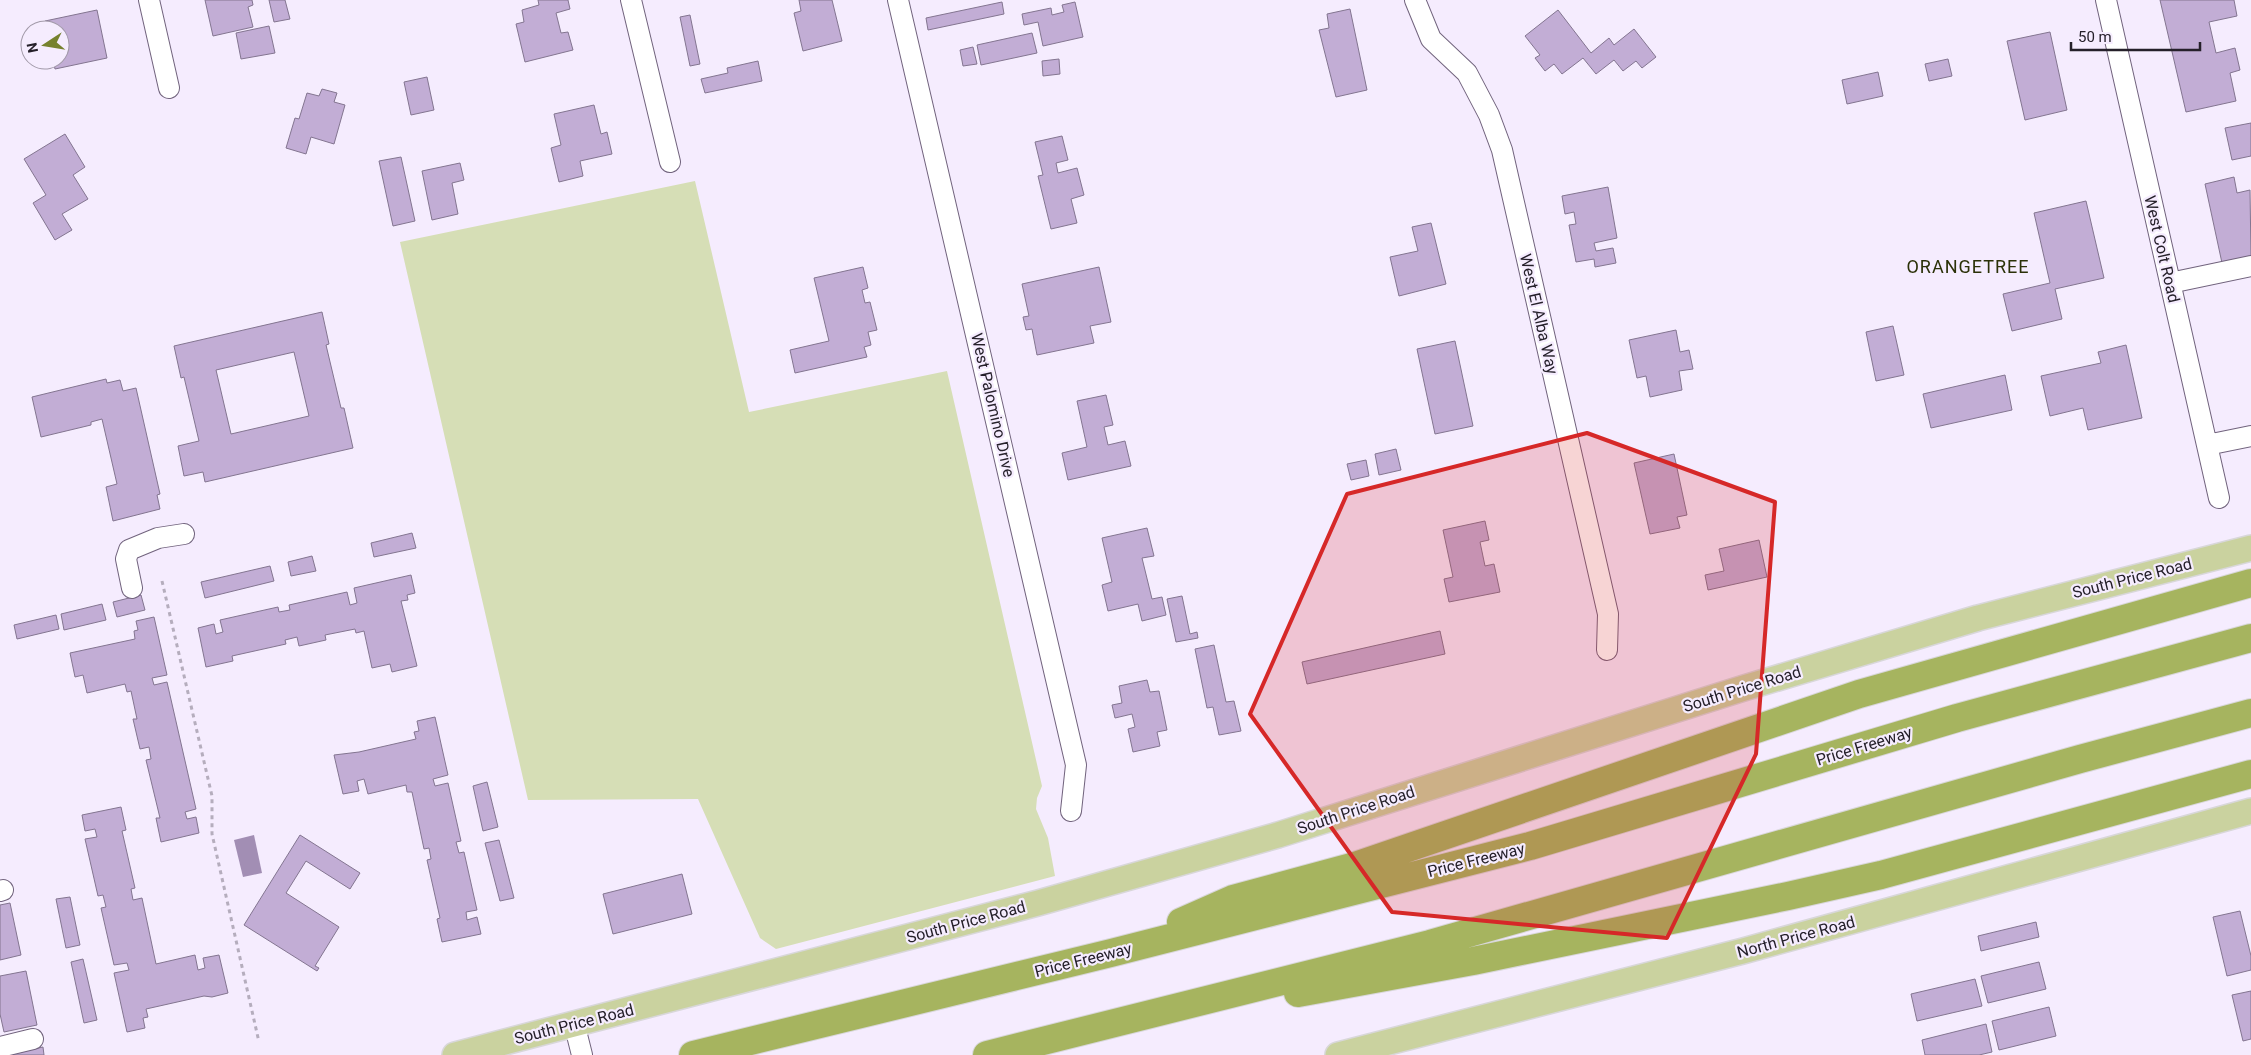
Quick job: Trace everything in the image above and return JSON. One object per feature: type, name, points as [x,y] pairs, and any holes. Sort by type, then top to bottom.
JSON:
[{"type":"highway","points":[[1111,953],[1233,899],[1355,866],[1859,694],[2251,583]]},
{"type":"highway","name":"Price Freeway","points":[[693,1055],[1111,953],[1530,846],[1957,718],[2251,638]]},
{"type":"highway","points":[[987,1055],[1430,944],[2071,762],[2251,713]]},
{"type":"highway","points":[[1114,1023],[1354,984],[1881,876],[2251,774]]},
{"type":"main road","name":"South Price Road","points":[[455,1055],[1019,908],[1220,852],[1744,688],[1978,618],[2251,548]]},
{"type":"main road","name":"North Price Road","points":[[1338,1055],[1752,949],[2251,811]]},
{"type":"street","points":[[149,0],[169,88]]},
{"type":"street","points":[[631,0],[670,162]]},
{"type":"street","name":"West Palomino Drive","points":[[898,0],[1076,765],[1071,811]]},
{"type":"street","name":"West El Alba Way","points":[[1415,0],[1431,39],[1466,73],[1489,115],[1502,150],[1608,614],[1607,650]]},
{"type":"street","name":"West Colt Road","points":[[2106,0],[2219,498]]},
{"type":"street","points":[[2170,283],[2251,266]]},
{"type":"street","points":[[2207,445],[2251,436]]},
{"type":"street","points":[[132,588],[126,559],[129,550],[158,538],[184,534]]},
{"type":"street","points":[[574,1023],[582,1054]]},
{"type":"street","points":[[0,1046],[33,1039]]},
{"type":"path","points":[[162,582],[212,796],[212,834],[259,1042]]},
{"type":"highlighted area","points":[[1587,433],[1775,502],[1756,754],[1667,938],[1392,912],[1250,714],[1347,494]]},
{"type":"green space","points":[[695,181],[749,412],[947,371],[1042,786],[1037,798],[1036,809],[1048,838],[1055,876],[776,949],[760,938],[698,799],[528,800],[400,242]]},
{"type":"shaded area","points":[[254,835],[262,873],[243,877],[234,840]]},
{"type":"building","points":[[205,0],[252,0],[253,5],[248,7],[253,27],[213,36]]},
{"type":"building","points":[[269,0],[285,0],[290,19],[274,22]]},
{"type":"building","points":[[538,0],[568,0],[570,9],[556,13],[561,33],[568,32],[573,50],[525,62],[516,24],[524,22],[522,10],[539,5]]},
{"type":"building","points":[[799,0],[832,0],[842,41],[803,51],[794,13],[801,11]]},
{"type":"building","points":[[2160,0],[2234,0],[2237,16],[2209,22],[2216,53],[2235,48],[2240,70],[2230,73],[2236,101],[2186,112]]},
{"type":"building","points":[[1002,2],[1004,14],[928,30],[926,18]]},
{"type":"building","points":[[1075,2],[1083,37],[1043,46],[1038,22],[1024,25],[1022,14],[1051,8],[1052,15],[1064,12],[1062,5]]},
{"type":"building","points":[[1350,9],[1367,90],[1336,97],[1319,30],[1329,28],[1327,14]]},
{"type":"building","points":[[97,10],[107,58],[70,66],[70,20],[50,20]]},
{"type":"building","points":[[1558,10],[1591,53],[1609,38],[1614,45],[1634,29],[1656,57],[1642,68],[1636,61],[1623,71],[1614,60],[1596,74],[1583,58],[1562,74],[1554,64],[1545,71],[1535,58],[1540,55],[1525,36]]},
{"type":"building","points":[[690,15],[700,64],[690,66],[680,17]]},
{"type":"building","points":[[269,26],[275,53],[241,59],[236,33]]},
{"type":"building","points":[[2050,32],[2067,110],[2025,120],[2007,41]]},
{"type":"building","points":[[1032,33],[1037,53],[981,65],[977,45]]},
{"type":"building","points":[[973,47],[977,64],[963,66],[960,50]]},
{"type":"building","points":[[1059,59],[1060,74],[1043,76],[1042,61]]},
{"type":"building","points":[[1948,59],[1952,76],[1929,81],[1925,64]]},
{"type":"building","points":[[758,61],[762,81],[705,93],[701,79],[728,73],[727,68]]},
{"type":"building","points":[[1878,72],[1883,96],[1847,104],[1842,80]]},
{"type":"building","points":[[427,77],[434,110],[411,115],[404,82]]},
{"type":"building","points":[[322,89],[337,93],[334,102],[345,105],[334,144],[311,137],[306,154],[286,148],[295,118],[299,119],[307,93],[319,96]]},
{"type":"building","points":[[594,105],[601,134],[607,132],[612,154],[580,161],[583,176],[559,182],[551,148],[561,145],[554,114]]},
{"type":"building","points":[[2251,123],[2251,156],[2232,160],[2225,128]]},
{"type":"building","points":[[65,134],[85,167],[73,175],[88,199],[62,214],[72,230],[55,240],[33,203],[46,195],[24,159]]},
{"type":"building","points":[[1062,136],[1068,160],[1056,163],[1058,173],[1077,168],[1084,195],[1071,199],[1077,223],[1051,229],[1038,176],[1043,175],[1035,142]]},
{"type":"building","points":[[401,157],[415,221],[393,226],[379,161]]},
{"type":"building","points":[[460,163],[464,180],[452,183],[458,214],[432,220],[422,171]]},
{"type":"building","points":[[2234,177],[2237,193],[2250,190],[2251,257],[2222,263],[2205,184]]},
{"type":"building","points":[[1608,187],[1617,238],[1594,243],[1596,251],[1613,248],[1616,263],[1595,267],[1594,259],[1576,262],[1569,225],[1576,224],[1574,212],[1565,214],[1562,196]]},
{"type":"building","points":[[2086,201],[2104,278],[2055,289],[2062,319],[2012,331],[2003,294],[2050,283],[2034,213]]},
{"type":"building","points":[[1431,223],[1446,284],[1399,296],[1390,257],[1418,251],[1412,227]]},
{"type":"building","points":[[863,267],[868,288],[862,290],[865,303],[870,302],[877,330],[868,332],[871,345],[864,347],[867,357],[795,373],[790,350],[829,341],[814,278]]},
{"type":"building","points":[[1099,267],[1111,322],[1090,326],[1094,343],[1037,355],[1032,329],[1026,330],[1023,317],[1029,316],[1022,284]]},
{"type":"building","points":[[322,312],[329,344],[326,345],[353,448],[205,482],[203,472],[184,476],[178,446],[199,441],[184,377],[181,378],[174,346]],"holes":[[[294,352],[309,416],[231,434],[216,370]]]},
{"type":"building","points":[[1893,326],[1904,375],[1876,381],[1866,332]]},
{"type":"building","points":[[1676,330],[1680,352],[1689,350],[1693,369],[1679,371],[1682,390],[1650,397],[1646,376],[1637,378],[1629,340]]},
{"type":"building","points":[[1455,341],[1473,426],[1435,434],[1417,349]]},
{"type":"building","points":[[2126,345],[2142,418],[2088,430],[2083,408],[2050,416],[2041,376],[2101,363],[2098,352]]},
{"type":"building","points":[[2005,375],[2012,410],[1931,428],[1923,394]]},
{"type":"building","points":[[106,379],[107,383],[120,380],[123,391],[136,388],[160,494],[157,495],[160,509],[113,521],[106,487],[117,484],[102,419],[91,422],[91,425],[41,437],[32,397]]},
{"type":"building","points":[[1106,395],[1113,425],[1104,427],[1108,445],[1125,441],[1131,466],[1068,480],[1062,453],[1087,447],[1077,401]]},
{"type":"building","points":[[1396,449],[1401,470],[1379,475],[1375,454]]},
{"type":"building","points":[[1674,454],[1687,515],[1677,517],[1680,528],[1650,534],[1634,463]]},
{"type":"building","points":[[1366,460],[1369,476],[1351,480],[1347,464]]},
{"type":"building","points":[[1485,521],[1489,540],[1480,542],[1485,566],[1494,564],[1500,592],[1449,602],[1444,579],[1453,577],[1443,530]]},
{"type":"building","points":[[1147,528],[1154,556],[1142,558],[1152,599],[1162,597],[1166,615],[1142,621],[1138,604],[1108,611],[1102,585],[1112,582],[1102,538]]},
{"type":"building","points":[[412,533],[416,548],[374,557],[371,543]]},
{"type":"building","points":[[1759,540],[1767,577],[1708,590],[1705,575],[1724,571],[1719,549]]},
{"type":"building","points":[[312,556],[316,571],[291,576],[288,562]]},
{"type":"building","points":[[270,566],[274,581],[205,598],[201,582]]},
{"type":"building","points":[[411,575],[415,593],[407,595],[408,600],[401,601],[417,666],[392,672],[390,664],[372,668],[364,631],[356,633],[355,629],[325,635],[326,640],[299,646],[297,637],[285,640],[286,644],[232,656],[233,661],[206,667],[198,628],[214,624],[216,634],[223,632],[220,620],[278,607],[279,612],[290,610],[289,605],[347,592],[350,605],[357,603],[354,588]]},
{"type":"building","points":[[141,595],[145,610],[117,617],[113,602]]},
{"type":"building","points":[[1182,596],[1190,634],[1197,632],[1198,638],[1176,642],[1167,599]]},
{"type":"building","points":[[102,604],[106,620],[64,630],[61,614]]},
{"type":"building","points":[[56,615],[59,629],[17,639],[14,625]]},
{"type":"building","points":[[154,617],[167,675],[152,678],[154,685],[167,682],[196,809],[185,812],[187,819],[196,817],[199,833],[161,842],[156,818],[160,818],[146,760],[151,759],[149,747],[140,749],[133,719],[137,719],[131,691],[127,692],[125,684],[87,693],[83,675],[75,677],[70,653],[135,639],[134,631],[138,630],[136,621]]},
{"type":"building","points":[[1440,631],[1445,654],[1307,684],[1302,662]]},
{"type":"building","points":[[1214,645],[1226,702],[1234,701],[1241,731],[1219,735],[1213,707],[1207,708],[1195,649]]},
{"type":"building","points":[[1147,680],[1150,692],[1159,691],[1167,730],[1157,732],[1160,746],[1133,752],[1128,729],[1135,727],[1132,714],[1115,718],[1112,705],[1122,703],[1119,686]]},
{"type":"building","points":[[435,717],[448,775],[433,779],[435,786],[448,783],[461,841],[456,842],[459,853],[464,852],[477,910],[466,912],[467,920],[477,917],[481,934],[442,942],[437,919],[440,918],[427,860],[431,859],[429,848],[424,849],[412,792],[407,792],[406,785],[368,794],[364,779],[357,781],[359,791],[343,794],[334,755],[359,752],[416,739],[414,732],[419,731],[417,721]]},
{"type":"building","points":[[487,782],[498,827],[483,831],[473,786]]},
{"type":"building","points":[[121,807],[126,830],[122,831],[135,888],[131,889],[133,900],[142,898],[156,964],[195,955],[198,970],[205,968],[203,958],[219,955],[228,993],[212,997],[204,996],[146,1009],[148,1017],[143,1018],[145,1028],[127,1032],[114,973],[129,970],[127,963],[114,965],[101,908],[106,907],[103,895],[98,896],[85,839],[97,837],[95,829],[85,831],[82,815]]},
{"type":"building","points":[[300,835],[360,873],[350,889],[306,861],[286,893],[339,927],[315,966],[319,968],[317,971],[244,925]]},
{"type":"building","points":[[499,840],[514,898],[500,901],[485,843]]},
{"type":"building","points":[[682,874],[692,914],[613,934],[603,894]]},
{"type":"building","points":[[70,897],[80,945],[66,948],[56,899]]},
{"type":"building","points":[[10,903],[21,955],[0,960],[0,905]]},
{"type":"building","points":[[2240,911],[2251,956],[2251,970],[2227,976],[2213,917]]},
{"type":"building","points":[[2036,922],[2039,937],[1981,951],[1978,936]]},
{"type":"building","points":[[83,959],[97,1020],[84,1023],[71,962]]},
{"type":"building","points":[[2039,962],[2046,989],[1988,1003],[1981,976]]},
{"type":"building","points":[[26,971],[37,1025],[4,1032],[0,1014],[0,976]]},
{"type":"building","points":[[1975,979],[1982,1006],[1917,1021],[1911,994]]},
{"type":"building","points":[[2251,991],[2251,1039],[2243,1041],[2232,995]]},
{"type":"building","points":[[2049,1007],[2056,1036],[1999,1050],[1992,1021]]},
{"type":"building","points":[[1986,1024],[1992,1052],[1979,1055],[1925,1055],[1922,1040]]},
{"type":"building","points":[[43,1047],[44,1055],[11,1055],[11,1054]]},
{"type":"district","name":"ORANGETREE","points":[[1968,266]]}]
